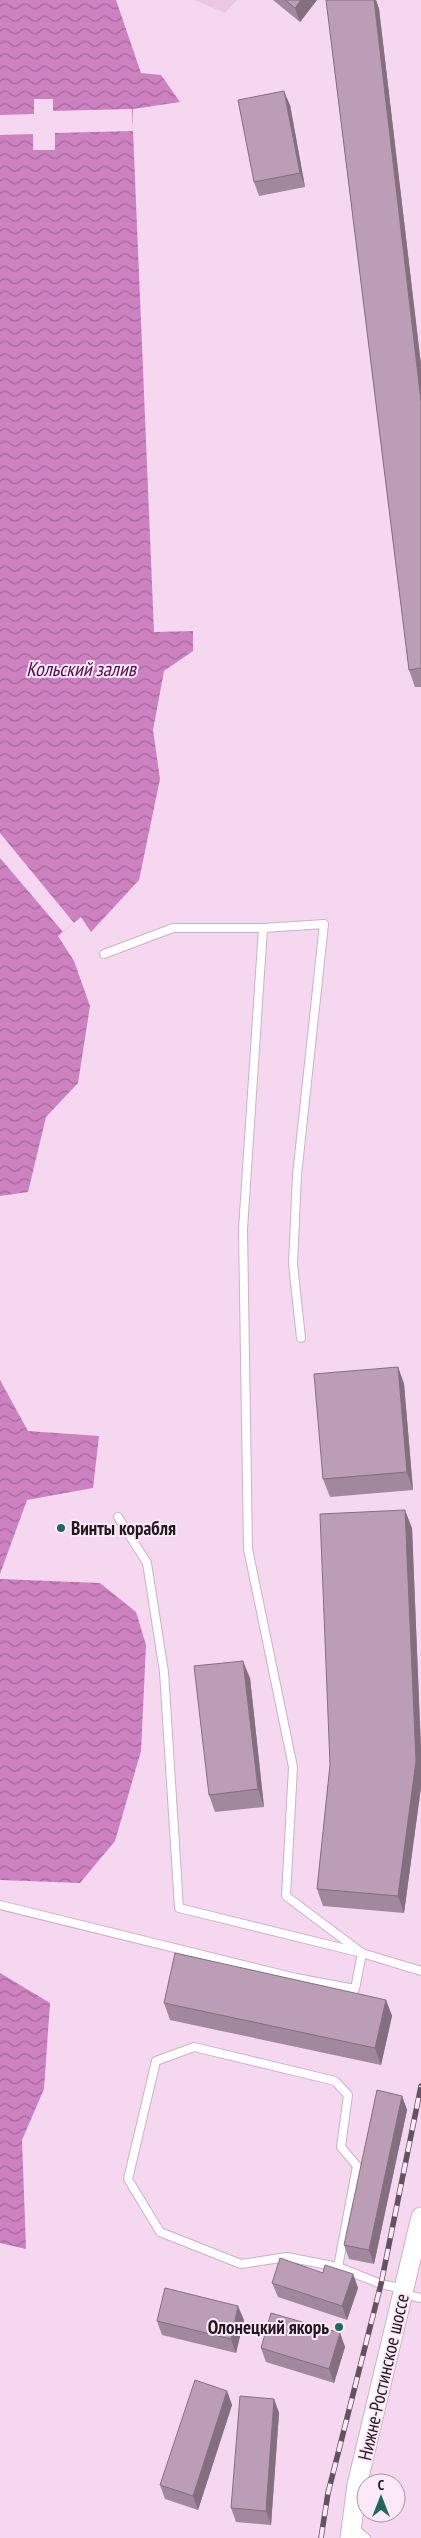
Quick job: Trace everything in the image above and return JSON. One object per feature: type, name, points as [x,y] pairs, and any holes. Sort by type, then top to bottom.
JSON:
[{"type":"street","name":"Нижне-Ростинское шоссе","points":[[350,2532],[357,2485],[409,2294],[421,2216]]},
{"type":"lane","points":[[104,954],[173,928],[263,928],[324,924],[297,1175],[293,1264],[301,1338]]},
{"type":"lane","points":[[263,928],[242,1229],[248,1549],[293,1767],[286,1896],[362,1953]]},
{"type":"lane","points":[[118,1517],[148,1563],[164,1672],[179,1908],[362,1953],[421,1971]]},
{"type":"lane","points":[[0,1904],[296,1978],[355,1989],[362,1953]]},
{"type":"lane","points":[[338,2267],[357,2166],[341,2147],[348,2095],[335,2081],[194,2046],[156,2061],[128,2179],[160,2232],[241,2264],[287,2257],[338,2267],[409,2294]]},
{"type":"lane","points":[[350,2532],[366,2538]]},
{"type":"shaded area","points":[[194,0],[237,0],[225,13]]},
{"type":"water","name":"Кольский залив","points":[[0,0],[116,0],[141,73],[161,75],[180,102],[133,109],[133,131],[154,632],[193,631],[193,651],[164,671],[153,730],[160,779],[139,880],[91,932],[81,917],[58,936],[74,961],[90,1006],[78,1083],[46,1117],[28,1192],[0,1196]]},
{"type":"water","points":[[0,1380],[28,1431],[99,1436],[93,1488],[27,1500],[0,1574]]},
{"type":"water","points":[[0,1579],[100,1583],[136,1612],[146,1645],[141,1751],[115,1841],[80,1883],[0,1880]]},
{"type":"water","points":[[0,1973],[50,2003],[44,2089],[22,2140],[26,2249],[0,2243]]},
{"type":"pier","points":[[34,99],[53,99],[53,111],[132,109],[133,131],[55,133],[55,150],[33,150],[33,134],[0,135],[0,115],[34,114]]},
{"type":"pier","points":[[0,833],[74,923],[63,932],[0,858]]},
{"type":"building","points":[[285,0],[301,0],[295,8]]},
{"type":"building","points":[[326,0],[374,0],[421,401],[421,668],[409,670]]},
{"type":"building","points":[[284,91],[300,173],[254,182],[238,100]]},
{"type":"building","points":[[398,1367],[407,1472],[323,1479],[314,1374]]},
{"type":"building","points":[[405,1510],[416,1761],[398,1896],[317,1889],[330,1765],[320,1514]]},
{"type":"building","points":[[243,1661],[258,1789],[209,1795],[194,1666]]},
{"type":"building","points":[[175,1953],[386,2000],[375,2048],[164,2003]]},
{"type":"building","points":[[377,2090],[402,2096],[369,2250],[344,2245]]},
{"type":"building","points":[[280,2258],[323,2273],[325,2265],[353,2274],[342,2306],[272,2283]]},
{"type":"building","points":[[165,2288],[238,2306],[231,2339],[157,2321]]},
{"type":"building","points":[[271,2313],[340,2333],[329,2369],[261,2348]]},
{"type":"building","points":[[195,2380],[227,2391],[193,2496],[160,2485]]},
{"type":"building","points":[[240,2396],[274,2399],[266,2511],[231,2508]]},
{"type":"railway","points":[[321,2538],[328,2493],[381,2284],[421,2086]]},
{"type":"place","name":"Винты корабля","points":[[61,1528]]},
{"type":"place","name":"Олонецкий якорь","points":[[339,2327]]}]
